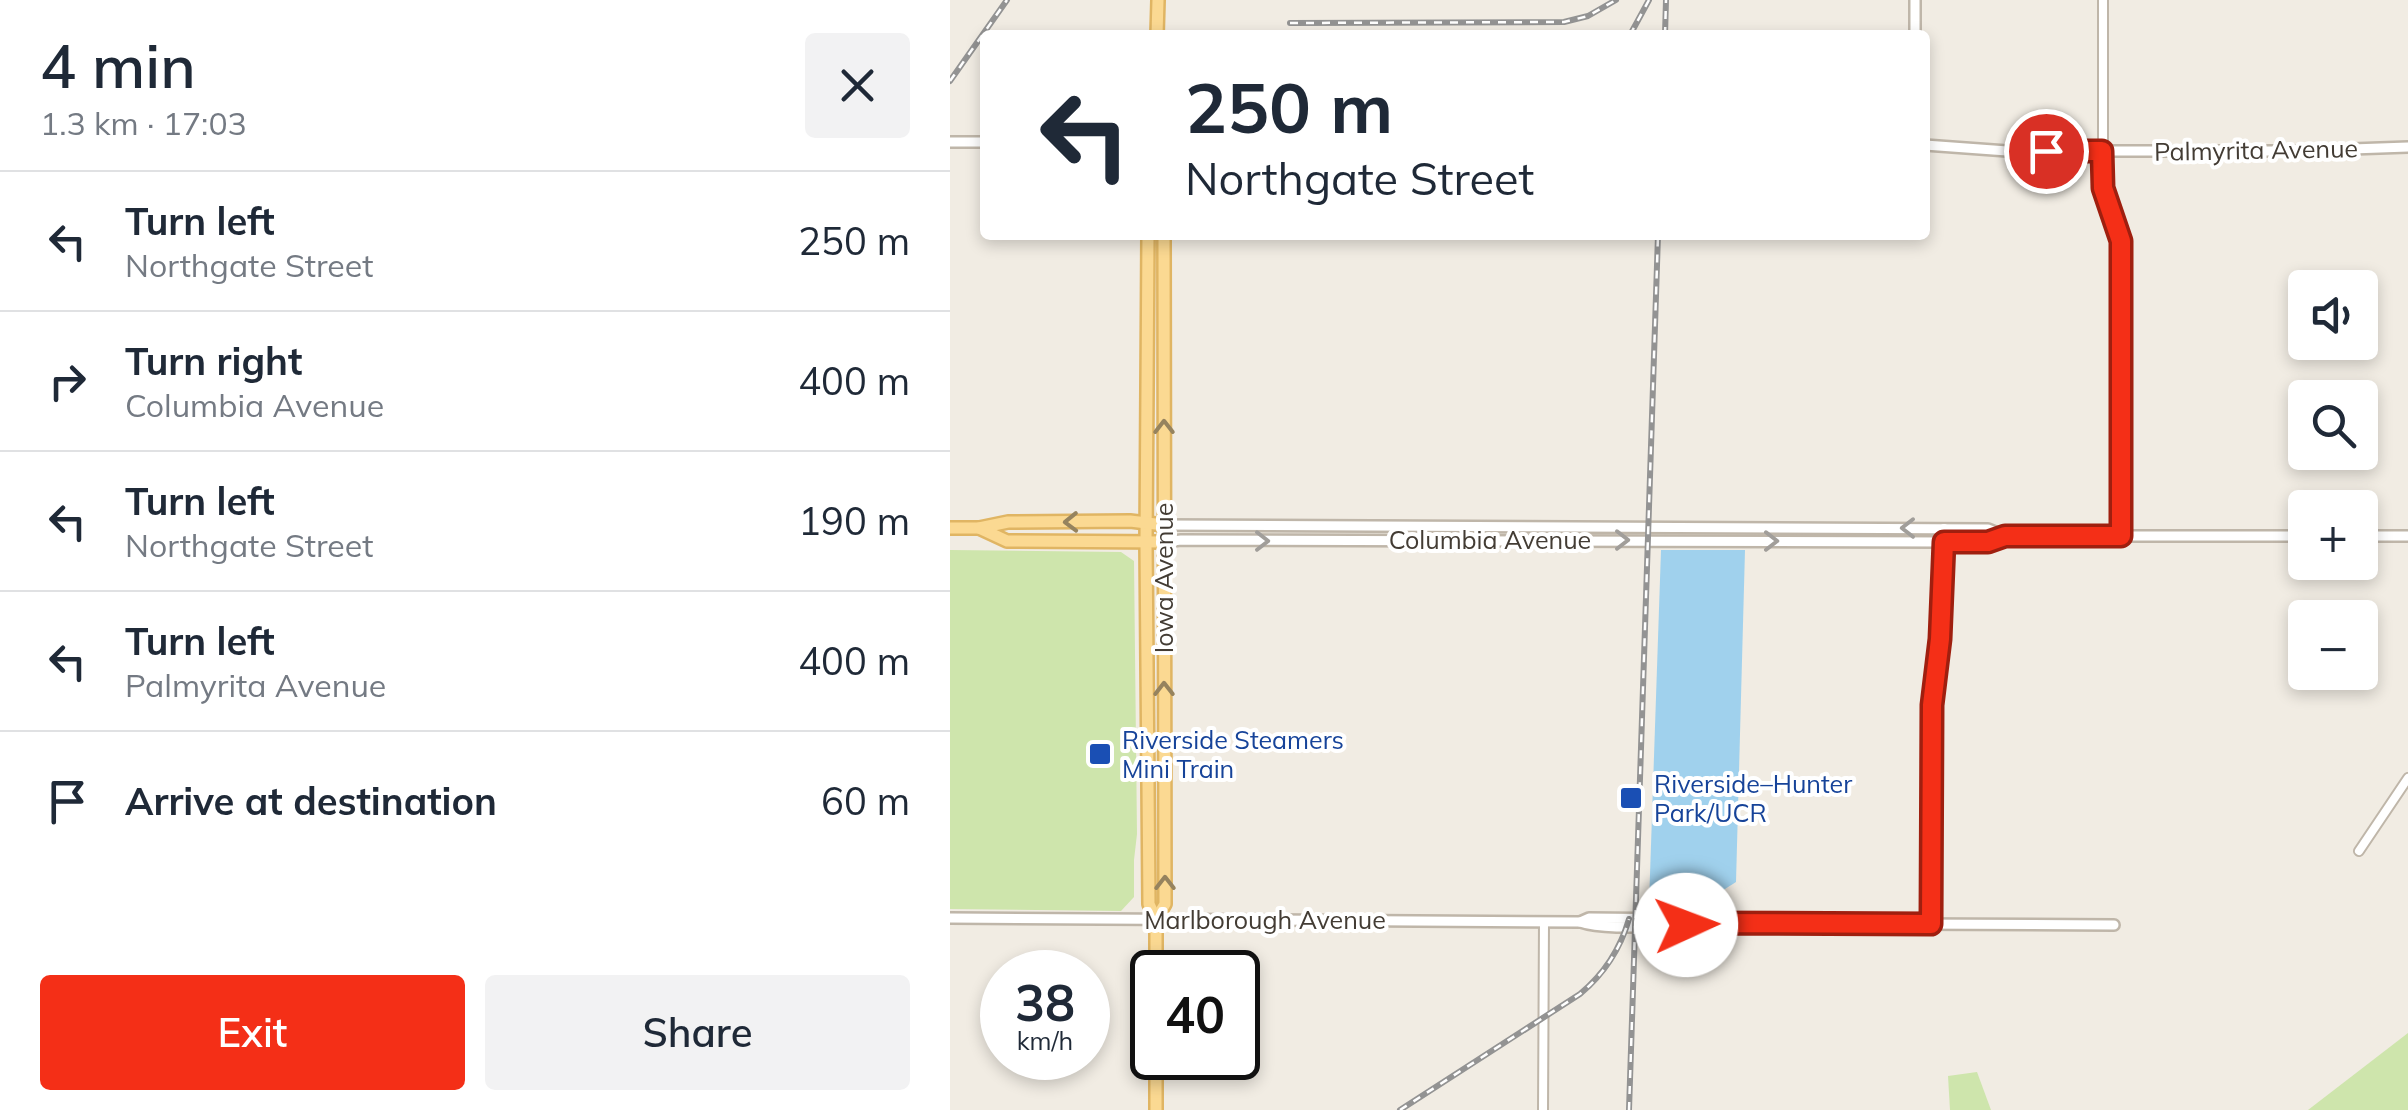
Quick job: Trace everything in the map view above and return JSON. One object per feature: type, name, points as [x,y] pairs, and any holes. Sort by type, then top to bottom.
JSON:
[{"type":"main road","points":[[1157,30],[1158,0]]},
{"type":"main road","name":"Iowa Avenue","points":[[1148,240],[1148,904],[1156,920],[1156,950]]},
{"type":"main road","name":"Iowa Avenue","points":[[1156,920],[1165,904],[1164,240]]},
{"type":"main road","name":"Columbia Avenue","points":[[950,528],[1008,522],[1164,524]]},
{"type":"main road","name":"Columbia Avenue","points":[[978,528],[1007,541],[1165,542]]},
{"type":"main road","points":[[1156,1080],[1156,1110]]},
{"type":"street","points":[[1915,0],[1916,30]]},
{"type":"street","points":[[2102,0],[2103,188],[2121,241],[2121,536]]},
{"type":"street","points":[[950,142],[980,142]]},
{"type":"street","name":"Palmyrita Avenue","points":[[1930,146],[2296,152],[2408,147]]},
{"type":"street","name":"Columbia Avenue","points":[[1164,524],[1988,528],[2005,536]]},
{"type":"street","points":[[1331,540],[1332,525]]},
{"type":"street","points":[[1368,525],[1368,540]]},
{"type":"street","points":[[1533,526],[1533,540]]},
{"type":"street","points":[[1827,528],[1828,541]]},
{"type":"street","points":[[1931,924],[1932,705],[1940,639],[1944,528]]},
{"type":"street","name":"Columbia Avenue","points":[[1165,542],[1988,542],[2005,536],[2288,536]]},
{"type":"street","points":[[2378,536],[2408,536]]},
{"type":"street","points":[[2359,851],[2408,778]]},
{"type":"street","name":"Marlborough Avenue","points":[[950,918],[1580,922],[1614,926],[2114,925]]},
{"type":"street","points":[[1543,1110],[1544,922]]},
{"type":"green space","points":[[950,550],[1121,552],[1134,561],[1137,834],[1134,897],[1121,911],[950,909]]},
{"type":"green space","points":[[2408,1033],[2408,1110],[2308,1110]]},
{"type":"green space","points":[[1977,1072],[1991,1110],[1950,1110],[1948,1076]]},
{"type":"water","points":[[1661,550],[1745,550],[1736,882],[1692,910],[1654,911],[1649,904]]},
{"type":"railway","points":[[986,30],[1007,0]]},
{"type":"railway","points":[[1290,23],[1564,22],[1588,16],[1616,0]]},
{"type":"railway","points":[[1633,30],[1649,0]]},
{"type":"railway","points":[[1665,30],[1666,0]]},
{"type":"railway","points":[[950,81],[980,38]]},
{"type":"railway","points":[[1629,1110],[1658,240]]},
{"type":"railway","points":[[1400,1110],[1580,994],[1610,961],[1629,919]]},
{"type":"place","name":"Riverside Steamers Mini Train","points":[[1100,754]]},
{"type":"place","name":"Riverside–Hunter Park/UCR","points":[[1631,798]]},
{"type":"route","points":[[1686,925],[1931,924],[1932,705],[1940,639],[1944,542],[1988,542],[2005,536],[2121,536],[2121,241],[2103,188],[2102,151],[2046,151]]}]
